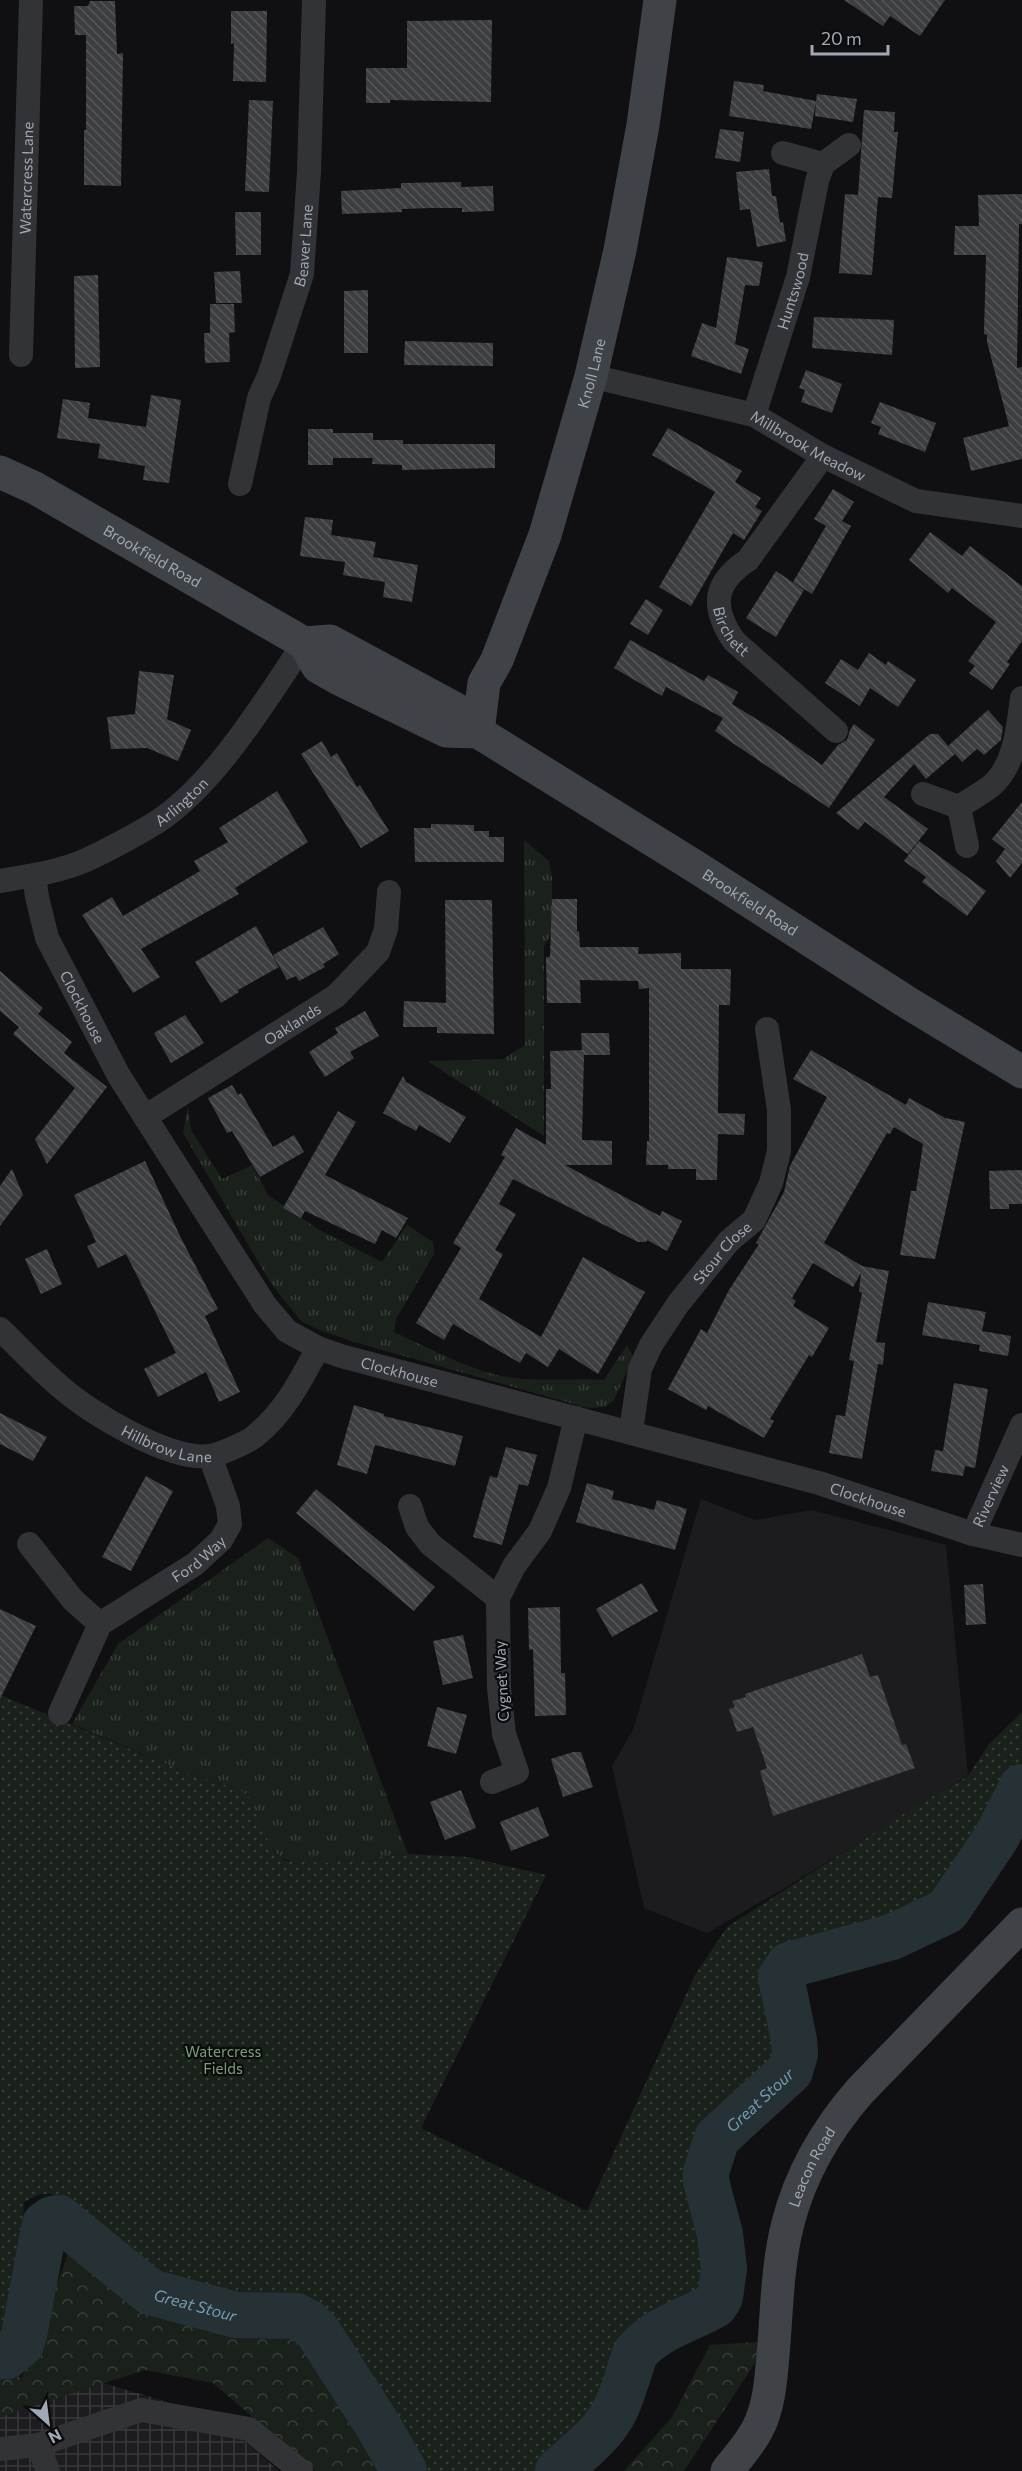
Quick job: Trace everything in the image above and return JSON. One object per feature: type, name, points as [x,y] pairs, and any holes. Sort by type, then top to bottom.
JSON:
[{"type":"street","name":"Watercress Lane","points":[[21,355],[31,0]]},
{"type":"street","name":"Beaver Lane","points":[[240,484],[259,398],[269,376],[302,274],[309,172],[314,0]]},
{"type":"street","name":"Knoll Lane","points":[[478,732],[484,683],[497,660],[545,535],[591,376],[620,250],[660,0]]},
{"type":"street","points":[[783,153],[824,164],[849,145]]},
{"type":"street","name":"Huntswood","points":[[754,415],[798,277],[817,181],[824,164]]},
{"type":"street","name":"Millbrook Meadow","points":[[591,376],[754,415],[823,456],[916,501],[1022,516]]},
{"type":"street","name":"Birchett","points":[[823,456],[748,560],[733,570],[720,587],[719,609],[724,626],[734,641],[836,731]]},
{"type":"street","name":"Brookfield Road","points":[[0,472],[35,489],[304,643],[330,641],[456,709],[478,732],[696,867],[905,1001],[1022,1072]]},
{"type":"street","name":"Arlington","points":[[0,881],[34,876],[83,861],[158,821],[193,791],[242,735],[304,643]]},
{"type":"street","points":[[959,807],[992,785],[1007,766],[1018,726],[1022,699]]},
{"type":"street","points":[[923,794],[959,807]]},
{"type":"street","points":[[959,807],[967,846]]},
{"type":"street","name":"Clockhouse","points":[[34,876],[47,938],[119,1076],[265,1305],[287,1331],[318,1348],[341,1356],[631,1431],[819,1483],[973,1534],[1022,1545]]},
{"type":"street","name":"Oaklands","points":[[145,1117],[336,996],[378,952],[386,928],[389,892]]},
{"type":"street","name":"Stour Close","points":[[631,1431],[640,1369],[651,1345],[678,1304],[729,1241],[754,1220],[771,1183],[779,1151],[779,1110],[767,1029]]},
{"type":"street","name":"Hillbrow Lane","points":[[0,1329],[63,1390],[145,1440],[183,1455],[210,1456],[254,1438],[280,1413],[298,1387],[318,1348]]},
{"type":"street","name":"Cygnet Way","points":[[492,1782],[517,1772],[504,1734],[499,1688],[498,1598],[514,1566],[540,1531],[554,1498],[576,1418]]},
{"type":"street","name":"Riverview","points":[[973,1534],[1022,1425]]},
{"type":"street","name":"Ford Way","points":[[100,1624],[195,1564],[221,1540],[230,1524],[228,1506],[210,1456]]},
{"type":"street","points":[[410,1506],[417,1527],[430,1544],[498,1598]]},
{"type":"street","points":[[29,1544],[73,1600],[100,1624],[60,1713]]},
{"type":"street","name":"Leacon Road","points":[[727,2471],[758,2429],[770,2391],[782,2255],[788,2224],[809,2163],[824,2138],[860,2091],[1022,1924]]},
{"type":"street","points":[[0,2449],[38,2445],[141,2410],[249,2429],[301,2471]]},
{"type":"street","points":[[38,2445],[48,2471]]},
{"type":"shaded area","points":[[701,1499],[755,1520],[812,1510],[946,1545],[968,1775],[785,1888],[707,1933],[644,1908],[612,1766],[633,1730]]},
{"type":"shaded area","points":[[0,2376],[93,2380],[215,2416],[279,2471],[0,2471]]},
{"type":"green space","points":[[524,840],[549,861],[552,877],[552,933],[544,946],[544,1136],[427,1061],[503,1059],[525,1045]]},
{"type":"green space","points":[[188,1106],[191,1130],[222,1179],[252,1165],[268,1195],[318,1229],[382,1262],[407,1225],[433,1242],[434,1254],[396,1319],[394,1332],[470,1367],[497,1375],[537,1380],[604,1380],[627,1345],[633,1357],[614,1400],[605,1407],[588,1408],[361,1344],[319,1330],[301,1321],[270,1282],[183,1133]]},
{"type":"green space","points":[[268,1538],[298,1558],[408,1854],[319,1863],[287,1860],[277,1854],[267,1842],[241,1790],[190,1774],[72,1724],[118,1644]]},
{"type":"green space","name":"Watercress Fields","points":[[0,1695],[190,1774],[241,1790],[248,1796],[275,1853],[286,1861],[325,1863],[408,1854],[468,1857],[546,1875],[421,2128],[587,2211],[695,1975],[727,1927],[916,1806],[968,1776],[989,1744],[1022,1712],[1022,1762],[1000,1797],[970,1864],[947,1892],[934,1903],[919,1913],[886,1928],[796,1946],[776,1958],[766,1971],[763,1986],[765,2001],[778,2047],[778,2061],[772,2074],[708,2128],[697,2151],[694,2171],[710,2254],[709,2275],[703,2295],[691,2305],[641,2331],[628,2344],[595,2424],[575,2446],[545,2471],[424,2471],[406,2435],[388,2410],[373,2382],[327,2320],[313,2308],[304,2302],[294,2300],[240,2302],[188,2291],[145,2274],[119,2252],[87,2219],[51,2194],[40,2194],[24,2202],[20,2262],[7,2338],[0,2346]]},
{"type":"green space","points":[[68,2254],[127,2299],[162,2318],[190,2325],[275,2331],[290,2337],[306,2351],[338,2390],[384,2471],[315,2471],[213,2383],[145,2370],[0,2417],[0,2376],[21,2381]]},
{"type":"green space","points":[[759,2342],[755,2363],[684,2471],[624,2471],[672,2417],[710,2345]]},
{"type":"building","points":[[844,0],[945,0],[920,36],[890,16],[883,26]]},
{"type":"building","points":[[90,1],[115,1],[117,54],[123,53],[121,186],[84,185],[86,35],[75,35],[74,6],[88,6]]},
{"type":"building","points":[[231,11],[267,11],[266,82],[233,81],[234,43],[231,44]]},
{"type":"building","points":[[492,20],[491,102],[390,100],[390,103],[366,103],[366,68],[407,68],[407,21]]},
{"type":"building","points":[[734,81],[764,85],[763,91],[816,101],[817,94],[857,99],[853,122],[815,116],[816,102],[811,129],[729,116]]},
{"type":"building","points":[[249,100],[273,101],[269,192],[245,191]]},
{"type":"building","points":[[864,110],[895,112],[894,132],[898,132],[892,198],[878,197],[872,275],[839,273],[845,194],[858,195]]},
{"type":"building","points":[[720,129],[744,132],[740,162],[715,158]]},
{"type":"building","points":[[769,169],[772,196],[776,196],[780,223],[783,222],[786,241],[757,247],[750,209],[740,210],[736,172]]},
{"type":"building","points":[[461,182],[461,187],[493,186],[494,211],[462,212],[462,208],[431,208],[402,209],[402,212],[342,214],[341,191],[401,188],[401,183]]},
{"type":"building","points":[[1022,194],[1022,224],[1019,224],[1017,368],[1022,367],[1022,459],[971,471],[963,438],[1009,426],[987,335],[984,334],[986,255],[954,255],[955,226],[979,226],[978,195]]},
{"type":"building","points":[[235,212],[261,212],[261,255],[236,255]]},
{"type":"building","points":[[727,257],[763,262],[759,286],[745,285],[735,344],[749,349],[741,374],[691,356],[702,323],[716,328]]},
{"type":"building","points":[[240,271],[242,303],[216,303],[214,272]]},
{"type":"building","points":[[98,275],[100,367],[75,368],[74,276]]},
{"type":"building","points":[[368,290],[368,353],[344,353],[344,291]]},
{"type":"building","points":[[210,304],[234,304],[235,332],[229,333],[230,362],[205,363],[204,333],[210,333]]},
{"type":"building","points":[[814,317],[894,320],[892,355],[812,348]]},
{"type":"building","points":[[405,341],[493,343],[493,366],[404,365]]},
{"type":"building","points":[[806,370],[842,384],[832,413],[801,402],[805,390],[799,388]]},
{"type":"building","points":[[151,395],[181,400],[169,483],[143,480],[145,466],[98,458],[100,444],[57,438],[63,399],[90,403],[88,418],[146,427]]},
{"type":"building","points":[[880,402],[936,423],[925,452],[878,434],[881,427],[871,423]]},
{"type":"building","points":[[668,428],[742,471],[735,482],[761,498],[755,507],[762,511],[744,540],[733,533],[691,606],[659,587],[715,492],[652,455]]},
{"type":"building","points":[[308,429],[333,429],[333,433],[373,433],[373,440],[403,440],[403,444],[495,444],[495,468],[402,470],[402,465],[372,464],[373,458],[333,458],[333,465],[308,465]]},
{"type":"building","points":[[833,489],[854,502],[842,521],[851,526],[812,594],[793,582],[826,526],[814,519]]},
{"type":"building","points":[[305,517],[333,520],[331,535],[376,542],[373,557],[418,565],[412,602],[383,597],[385,582],[343,575],[345,562],[300,556]]},
{"type":"building","points":[[930,532],[962,556],[970,546],[1022,586],[1022,641],[1007,662],[1010,664],[992,690],[969,673],[975,666],[968,661],[996,622],[952,588],[948,593],[909,560]]},
{"type":"building","points":[[776,571],[804,590],[776,637],[746,618]]},
{"type":"building","points":[[646,599],[663,610],[648,635],[630,624]]},
{"type":"building","points":[[630,640],[704,681],[708,675],[738,692],[732,704],[771,728],[822,765],[838,745],[847,740],[854,724],[875,740],[829,808],[715,731],[723,718],[666,687],[662,696],[614,668]]},
{"type":"building","points":[[869,653],[886,665],[888,661],[916,680],[898,707],[870,688],[860,706],[825,683],[841,659],[858,670]]},
{"type":"building","points":[[139,671],[174,675],[167,719],[191,730],[178,761],[147,748],[111,749],[107,717],[135,714]]},
{"type":"building","points":[[988,710],[1003,727],[1001,740],[984,755],[977,749],[962,762],[948,746]]},
{"type":"building","points":[[930,734],[938,734],[955,754],[926,779],[914,764],[884,797],[928,829],[908,854],[865,822],[858,830],[836,813]]},
{"type":"building","points":[[322,741],[331,757],[337,753],[357,787],[360,785],[389,831],[361,848],[301,754]]},
{"type":"building","points":[[277,791],[308,842],[235,888],[239,894],[141,949],[160,977],[133,993],[82,915],[112,897],[123,916],[200,871],[194,861],[228,842],[219,828]]},
{"type":"building","points":[[1022,802],[1022,863],[1010,878],[996,861],[1005,849],[992,839]]},
{"type":"building","points":[[431,824],[474,825],[474,831],[489,831],[489,837],[504,837],[504,862],[415,862],[414,828],[431,828]]},
{"type":"building","points":[[919,841],[986,891],[967,916],[922,882],[926,877],[904,861]]},
{"type":"building","points":[[552,899],[577,899],[577,932],[579,931],[580,947],[639,947],[638,954],[681,953],[681,969],[731,969],[730,1005],[719,1005],[718,1113],[745,1114],[744,1135],[718,1134],[717,1180],[696,1180],[696,1169],[668,1169],[668,1165],[646,1165],[647,1141],[649,1141],[649,988],[639,989],[638,981],[580,980],[581,1003],[547,1003],[546,957],[550,957]]},
{"type":"building","points":[[445,900],[492,900],[494,1034],[437,1033],[437,1027],[403,1027],[404,1001],[446,1003]]},
{"type":"building","points":[[256,926],[279,967],[238,990],[239,992],[221,1003],[195,962]]},
{"type":"building","points":[[323,927],[339,954],[323,964],[325,967],[299,981],[296,976],[287,980],[273,955]]},
{"type":"building","points":[[0,971],[43,1008],[38,1014],[72,1042],[64,1053],[107,1087],[47,1164],[35,1139],[75,1088],[13,1034],[19,1027],[0,1011]]},
{"type":"building","points":[[365,1011],[379,1036],[350,1052],[354,1058],[325,1077],[309,1052],[338,1033],[335,1028]]},
{"type":"building","points":[[185,1015],[204,1043],[171,1063],[154,1033]]},
{"type":"building","points":[[581,1033],[609,1033],[610,1055],[584,1055],[582,1140],[612,1141],[612,1165],[565,1165],[660,1216],[662,1211],[682,1221],[667,1251],[647,1240],[638,1242],[513,1179],[499,1204],[516,1214],[495,1250],[503,1254],[479,1299],[541,1337],[583,1257],[645,1292],[598,1374],[559,1349],[548,1367],[526,1353],[520,1363],[453,1324],[444,1340],[416,1323],[461,1248],[453,1243],[505,1157],[501,1155],[516,1128],[546,1145],[546,1089],[551,1089],[550,1051],[582,1050]]},
{"type":"building","points":[[811,1050],[906,1105],[909,1098],[945,1118],[965,1122],[935,1259],[900,1255],[911,1191],[916,1191],[923,1144],[894,1127],[890,1134],[887,1133],[824,1243],[862,1266],[889,1271],[876,1342],[885,1343],[883,1365],[878,1364],[862,1459],[829,1453],[836,1415],[845,1416],[854,1361],[849,1360],[862,1293],[859,1291],[861,1273],[853,1287],[813,1263],[792,1298],[796,1301],[793,1306],[829,1328],[812,1357],[809,1355],[770,1419],[774,1421],[764,1438],[708,1406],[706,1410],[668,1389],[701,1329],[707,1333],[729,1290],[759,1244],[756,1243],[784,1192],[790,1166],[827,1097],[793,1079]]},
{"type":"building","points":[[403,1076],[406,1082],[466,1117],[450,1143],[419,1125],[416,1131],[383,1113]]},
{"type":"building","points":[[232,1085],[238,1095],[241,1093],[273,1147],[294,1135],[304,1152],[260,1177],[232,1131],[227,1133],[208,1098]]},
{"type":"building","points":[[338,1111],[356,1122],[325,1175],[408,1218],[396,1238],[382,1230],[375,1244],[305,1211],[301,1218],[283,1208]]},
{"type":"building","points":[[145,1161],[218,1309],[205,1316],[240,1392],[219,1402],[206,1372],[158,1397],[144,1369],[176,1353],[126,1254],[98,1268],[87,1246],[96,1242],[74,1195]]},
{"type":"building","points":[[12,1169],[23,1195],[0,1226],[0,1186]]},
{"type":"building","points":[[1022,1170],[1022,1204],[1009,1204],[1009,1209],[990,1209],[989,1171]]},
{"type":"building","points":[[47,1249],[62,1284],[41,1294],[25,1259]]},
{"type":"building","points":[[928,1302],[986,1312],[982,1331],[1011,1336],[1008,1356],[979,1351],[980,1345],[922,1335]]},
{"type":"building","points":[[954,1383],[988,1389],[975,1468],[965,1466],[963,1476],[931,1471],[935,1450],[943,1451]]},
{"type":"building","points":[[354,1405],[384,1414],[384,1416],[463,1436],[455,1466],[375,1445],[367,1474],[337,1465]]},
{"type":"building","points":[[0,1413],[47,1437],[33,1461],[0,1444]]},
{"type":"building","points":[[506,1447],[537,1455],[528,1486],[519,1484],[502,1545],[473,1537],[490,1476],[497,1478]]},
{"type":"building","points":[[146,1476],[173,1491],[131,1571],[102,1557]]},
{"type":"building","points":[[587,1483],[614,1491],[612,1499],[654,1510],[657,1500],[687,1509],[675,1550],[576,1522]]},
{"type":"building","points":[[316,1489],[435,1587],[414,1611],[296,1513]]},
{"type":"building","points":[[642,1583],[658,1611],[612,1637],[596,1609]]},
{"type":"building","points":[[983,1584],[986,1624],[966,1625],[964,1585]]},
{"type":"building","points":[[560,1607],[561,1673],[565,1673],[566,1715],[535,1716],[533,1649],[529,1650],[528,1608]]},
{"type":"building","points":[[0,1609],[36,1626],[0,1699]]},
{"type":"building","points":[[463,1635],[473,1678],[443,1685],[433,1641]]},
{"type":"building","points":[[862,1654],[870,1677],[878,1675],[902,1745],[906,1744],[915,1768],[773,1816],[760,1771],[767,1768],[753,1727],[737,1732],[729,1709],[735,1707],[732,1701],[746,1697],[745,1694]]},
{"type":"building","points":[[437,1707],[467,1715],[456,1754],[427,1746]]},
{"type":"building","points":[[573,1752],[581,1752],[593,1787],[563,1797],[551,1759]]},
{"type":"building","points":[[461,1790],[476,1828],[445,1840],[430,1802]]},
{"type":"building","points":[[538,1807],[549,1836],[511,1851],[500,1822]]},
{"type":"waterway","name":"Great Stour","points":[[558,2471],[605,2426],[622,2395],[635,2354],[643,2345],[661,2331],[715,2305],[720,2297],[724,2269],[720,2234],[706,2181],[706,2172],[717,2138],[790,2071],[795,2054],[794,2040],[781,1977],[789,1965],[892,1937],[947,1911],[996,1838],[1022,1787]]},
{"type":"waterway","name":"Great Stour","points":[[0,2356],[7,2356],[21,2344],[45,2224],[52,2219],[59,2218],[150,2292],[236,2315],[296,2316],[308,2322],[318,2332],[404,2471]]}]
